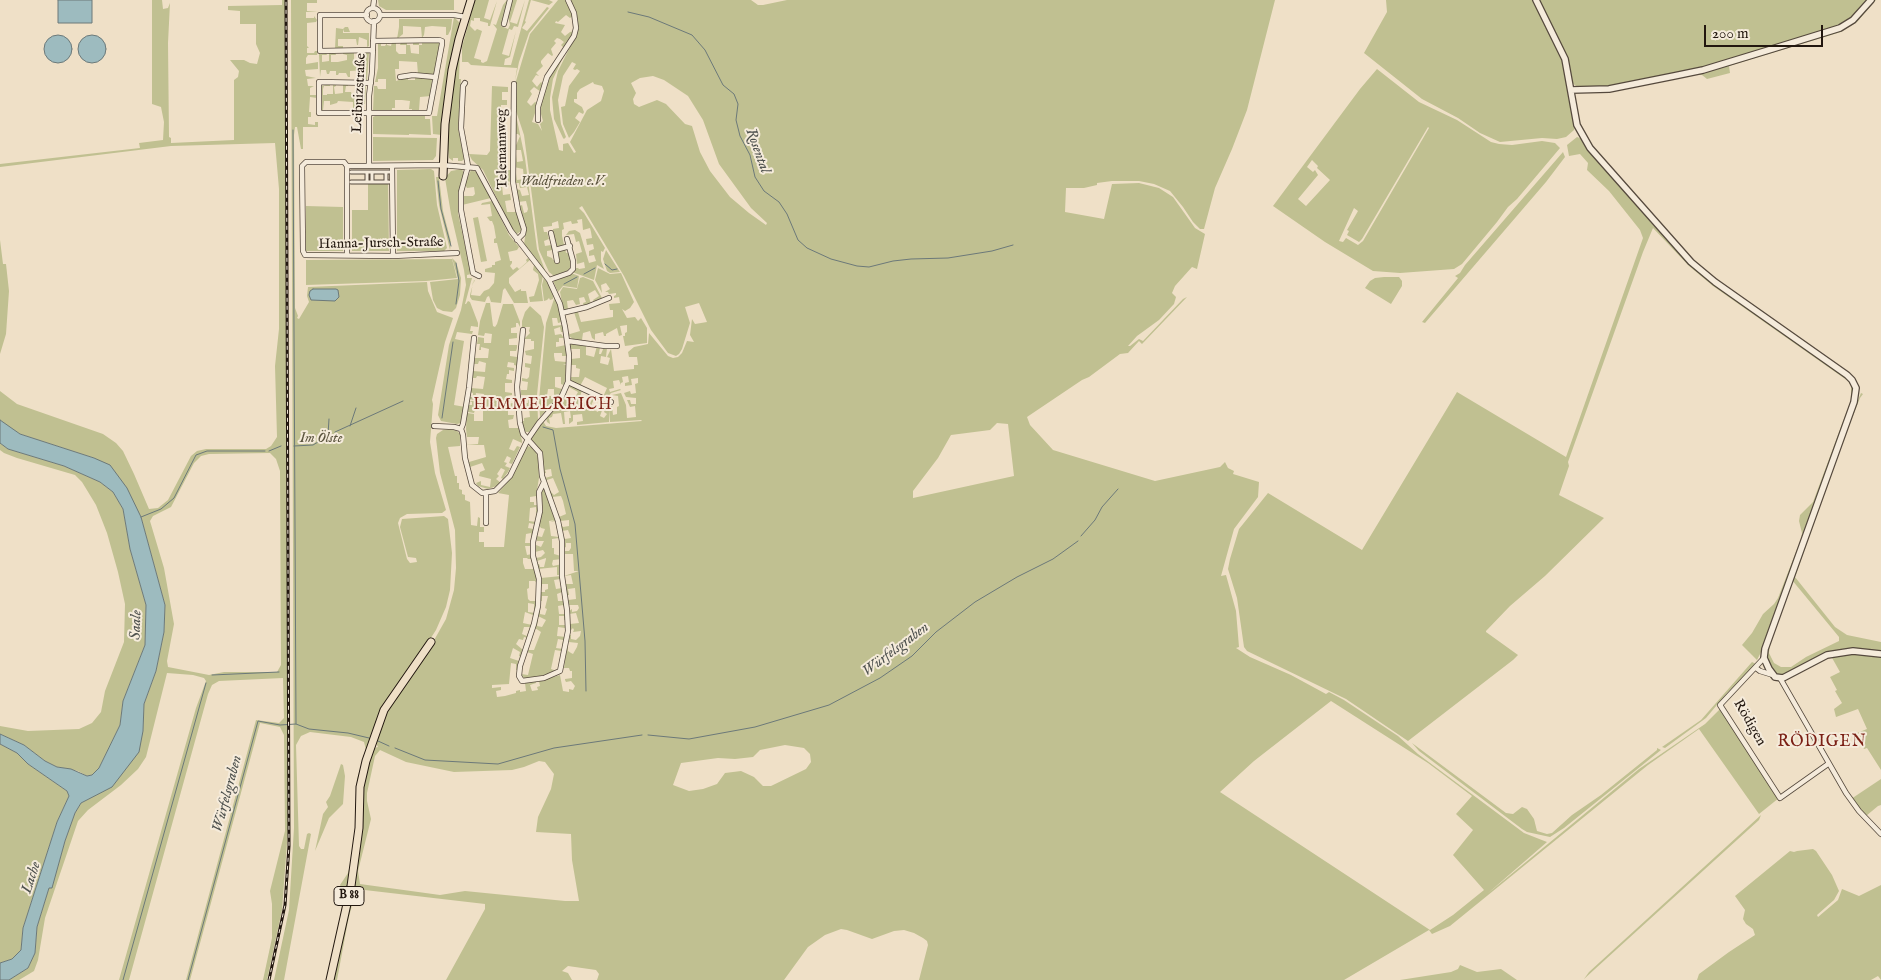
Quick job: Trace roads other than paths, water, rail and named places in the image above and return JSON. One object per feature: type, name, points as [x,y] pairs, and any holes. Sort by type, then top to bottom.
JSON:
[{"type":"main road","points":[[443,176],[445,124],[452,70],[471,0]]},
{"type":"main road","name":"B 88","points":[[330,980],[351,886],[358,844],[361,779],[366,761],[382,715],[431,642]]},
{"type":"street","points":[[374,0],[374,8]]},
{"type":"street","points":[[504,24],[510,0]]},
{"type":"street","points":[[538,120],[538,107],[547,77],[568,48],[576,28],[573,9],[568,0]]},
{"type":"street","points":[[1536,0],[1565,60],[1577,125],[1583,137],[1676,246],[1715,282],[1847,376],[1852,380],[1856,388],[1854,402],[1774,623],[1764,658],[1773,675]]},
{"type":"street","points":[[1571,90],[1609,89],[1703,70],[1840,28],[1853,20],[1870,0]]},
{"type":"street","points":[[367,15],[368,11],[374,8]]},
{"type":"street","points":[[374,8],[378,10],[380,15]]},
{"type":"street","points":[[367,15],[320,15],[320,51],[374,50]]},
{"type":"street","points":[[367,15],[368,19],[374,21],[380,15]]},
{"type":"street","points":[[380,15],[454,15],[466,17]]},
{"type":"street","name":"Leibnizstraße","points":[[372,170],[369,114],[374,50],[374,21]]},
{"type":"street","points":[[371,83],[320,82],[319,113],[429,113],[442,41],[373,41]]},
{"type":"street","points":[[400,77],[413,75],[435,77]]},
{"type":"street","points":[[465,83],[463,86],[461,128],[468,166],[461,192],[461,210],[473,273],[479,276]]},
{"type":"street","name":"Telemannweg","points":[[514,84],[513,175],[518,210],[524,229],[523,234],[517,240]]},
{"type":"street","name":"Hanna-Jursch-Straße","points":[[347,166],[344,162],[304,163],[302,166],[302,251],[305,255],[393,256],[457,253]]},
{"type":"street","points":[[351,172],[367,172],[392,166],[443,165],[477,168],[517,240],[549,280],[557,294],[568,341],[568,382],[561,398],[539,423],[528,440],[505,483],[495,491],[486,493],[479,491],[470,481],[461,429],[469,388],[474,338]]},
{"type":"street","points":[[347,255],[347,166],[387,172],[388,182],[351,182]]},
{"type":"street","points":[[392,166],[393,256]]},
{"type":"street","points":[[372,170],[372,182]]},
{"type":"street","points":[[367,172],[367,182]]},
{"type":"street","points":[[552,234],[557,260]]},
{"type":"street","points":[[549,280],[569,273],[573,269],[573,261],[567,239]]},
{"type":"street","points":[[555,250],[570,246]]},
{"type":"street","points":[[562,313],[587,307],[609,298]]},
{"type":"street","points":[[523,330],[517,398],[521,427],[523,434],[540,454],[544,482],[560,531],[563,552],[562,576],[568,617],[568,637],[560,671],[544,678],[521,681],[519,674],[520,666],[538,606],[539,579],[533,542],[540,511],[539,492],[544,482]]},
{"type":"street","points":[[568,341],[616,346]]},
{"type":"street","points":[[568,382],[611,402]]},
{"type":"street","points":[[434,426],[461,429]]},
{"type":"street","points":[[486,493],[486,523]]},
{"type":"street","points":[[1756,668],[1780,678],[1788,676],[1827,654],[1853,651],[1881,654]]},
{"type":"street","name":"Rödigen","points":[[1764,658],[1731,691],[1720,705],[1780,798],[1828,764]]},
{"type":"street","points":[[1780,678],[1828,764],[1854,804],[1881,834]]},
{"type":"water","points":[[58,0],[92,0],[92,23],[58,23]]},
{"type":"water","points":[[58,35],[68,39],[72,49],[68,59],[58,63],[48,59],[44,49],[48,39]]},
{"type":"water","points":[[92,35],[102,39],[106,49],[102,59],[92,63],[82,59],[78,49],[82,39]]},
{"type":"water","points":[[313,289],[336,289],[338,290],[339,297],[335,301],[311,300],[309,295]]},
{"type":"water","points":[[0,420],[20,434],[110,465],[127,488],[141,517],[165,605],[164,632],[156,671],[144,704],[143,731],[139,752],[112,787],[81,803],[75,813],[52,888],[49,888],[37,927],[35,953],[28,968],[9,980],[0,980],[0,963],[12,959],[21,950],[23,928],[57,822],[69,796],[67,791],[28,764],[17,753],[0,744],[0,734],[24,745],[45,761],[57,767],[71,769],[87,776],[92,775],[99,768],[120,725],[123,701],[145,645],[146,605],[130,549],[123,509],[113,492],[100,482],[64,466],[8,449],[0,443]]},
{"type":"waterway","name":"Rosental","points":[[628,12],[649,17],[692,35],[705,50],[723,85],[734,94],[738,104],[736,120],[740,136],[750,155],[755,177],[764,191],[779,202],[787,214],[798,240],[807,248],[831,259],[869,267],[893,261],[948,258],[992,251],[1013,245]]},
{"type":"waterway","points":[[293,130],[296,724]]},
{"type":"waterway","points":[[438,181],[441,209],[451,246]]},
{"type":"waterway","points":[[456,263],[459,281],[456,304]]},
{"type":"waterway","points":[[605,264],[612,270],[617,269]]},
{"type":"waterway","points":[[584,274],[595,268]]},
{"type":"waterway","points":[[564,284],[577,277]]},
{"type":"waterway","points":[[442,418],[453,342]]},
{"type":"waterway","points":[[335,432],[403,401]]},
{"type":"waterway","points":[[350,426],[356,408]]},
{"type":"waterway","points":[[328,435],[329,419]]},
{"type":"waterway","points":[[543,427],[553,430],[560,469],[575,524],[585,641],[586,691]]},
{"type":"waterway","points":[[294,446],[313,445],[330,435]]},
{"type":"waterway","points":[[269,451],[281,446]]},
{"type":"waterway","points":[[141,517],[161,509],[174,498],[196,455],[207,451],[265,451]]},
{"type":"waterway","name":"Würfelsgraben","points":[[1081,536],[1118,489]]},
{"type":"waterway","name":"Würfelsgraben","points":[[648,735],[689,739],[755,727],[829,705],[880,678],[912,656],[936,632],[975,602],[1017,577],[1053,559],[1078,541]]},
{"type":"waterway","points":[[212,675],[279,672]]},
{"type":"waterway","points":[[123,980],[206,683]]},
{"type":"waterway","name":"Würfelsgraben","points":[[188,980],[258,721],[280,725],[296,724],[309,729],[348,733],[369,738]]},
{"type":"waterway","name":"Würfelsgraben","points":[[395,748],[425,760],[498,764],[554,748],[642,735]]},
{"type":"waterway","name":"Würfelsgraben","points":[[378,741],[389,746]]},
{"type":"railway","points":[[269,980],[285,905],[289,846],[286,0]]},
{"type":"district","name":"HIMMELREICH","points":[[543,406]]},
{"type":"district","name":"RÖDIGEN","points":[[1822,743]]},
{"type":"park label","name":"Waldfrieden e.V.","points":[[563,182]]},
{"type":"park label","name":"Im Ölste","points":[[321,439]]},
{"type":"water label","name":"Saale","points":[[137,625]]},
{"type":"water label","name":"Lache","points":[[32,878]]}]
